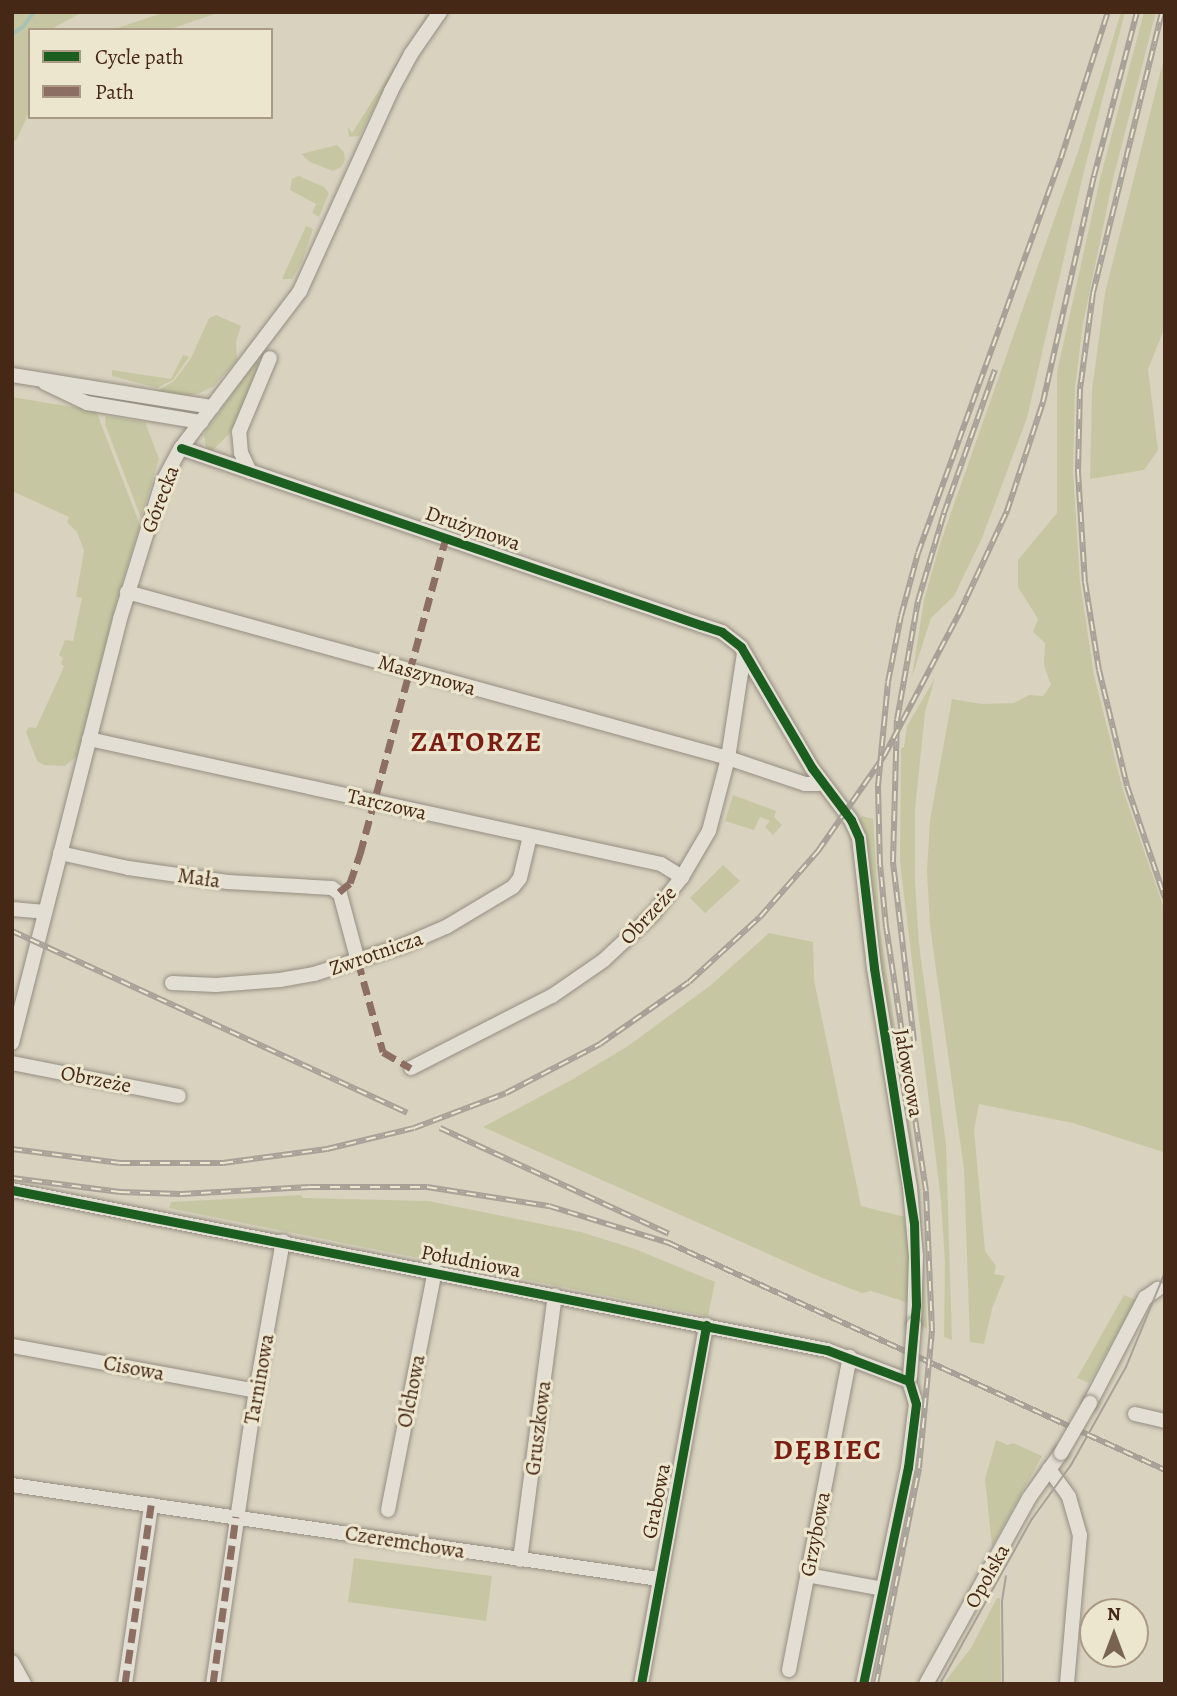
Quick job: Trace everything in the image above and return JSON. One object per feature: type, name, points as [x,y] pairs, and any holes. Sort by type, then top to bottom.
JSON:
[{"type":"street","name":"Górecka","points":[[12,1043],[127,592],[162,483],[181,448],[300,291],[391,91],[411,54],[440,12]]},
{"type":"street","points":[[250,472],[242,453],[239,432],[270,358]]},
{"type":"street","points":[[12,375],[212,407]]},
{"type":"street","points":[[38,379],[87,403],[201,422]]},
{"type":"street","name":"Drużynowa","points":[[181,448],[722,632],[735,641],[744,654],[822,784]]},
{"type":"street","name":"Maszynowa","points":[[127,592],[727,758]]},
{"type":"street","name":"Obrzeże","points":[[411,1068],[552,996],[604,960],[653,914],[682,877],[709,831],[727,758],[744,654]]},
{"type":"street","name":"Tarczowa","points":[[89,739],[662,864],[682,877]]},
{"type":"street","points":[[727,758],[805,784],[822,784]]},
{"type":"street","name":"Jałowcowa","points":[[822,784],[851,820],[861,848],[874,968],[910,1188],[916,1306],[911,1382],[916,1404],[908,1467],[863,1684]]},
{"type":"street","name":"Zwrotnicza","points":[[172,983],[216,985],[280,979],[358,961],[446,928],[513,887],[520,878],[530,836]]},
{"type":"street","name":"Mała","points":[[60,853],[128,868],[216,880],[328,887],[339,892],[358,961]]},
{"type":"street","points":[[12,909],[45,912]]},
{"type":"street","name":"Obrzeże","points":[[12,1063],[179,1096]]},
{"type":"street","name":"Południowa","points":[[12,1190],[706,1325],[850,1357],[911,1382]]},
{"type":"street","name":"Tarninowa","points":[[214,1684],[236,1517],[283,1241]]},
{"type":"street","name":"Olchowa","points":[[388,1510],[435,1271]]},
{"type":"street","name":"Opolska","points":[[926,1684],[1030,1499],[1061,1453],[1123,1344],[1149,1311],[1161,1282]]},
{"type":"street","name":"Gruszkowa","points":[[520,1560],[555,1295]]},
{"type":"street","name":"Grabowa","points":[[640,1684],[706,1325]]},
{"type":"street","name":"Cisowa","points":[[12,1346],[256,1391]]},
{"type":"street","name":"Grzybowa","points":[[789,1670],[850,1357]]},
{"type":"street","points":[[1135,1415],[1165,1421]]},
{"type":"street","points":[[1049,1469],[1069,1497],[1080,1535],[1067,1684]]},
{"type":"street","name":"Czeremchowa","points":[[12,1485],[659,1579]]},
{"type":"street","points":[[125,1684],[151,1505]]},
{"type":"street","points":[[807,1575],[883,1589]]},
{"type":"street","points":[[12,1662],[24,1684]]},
{"type":"green space","points":[[12,12],[82,12],[54,28],[28,28],[28,114],[16,141],[12,139]]},
{"type":"green space","points":[[165,12],[220,12],[174,28],[118,28]]},
{"type":"green space","points":[[1121,12],[1125,12],[1083,175],[1027,418],[982,538],[954,596],[931,618],[912,677],[924,600],[939,547],[1079,149]]},
{"type":"green space","points":[[1144,12],[1156,12],[1113,179],[1083,324],[1075,387],[1073,472],[1080,582],[1094,675],[1123,790],[1165,911],[1165,1148],[1163,1152],[1073,1123],[979,1104],[974,1130],[985,1251],[996,1266],[994,1274],[1005,1276],[992,1309],[984,1344],[970,1342],[964,1169],[930,926],[927,871],[930,820],[952,699],[982,704],[1014,703],[1029,695],[1043,696],[1051,685],[1044,666],[1045,643],[1033,632],[1038,619],[1018,587],[1018,560],[1057,513],[1057,372],[1100,179]]},
{"type":"green space","points":[[425,13],[427,19],[399,62],[359,136],[349,137],[348,127],[352,133],[424,20]]},
{"type":"green space","points":[[1165,54],[1165,327],[1148,369],[1158,450],[1144,470],[1090,479],[1092,390],[1105,293]]},
{"type":"green space","points":[[337,145],[344,152],[345,160],[341,167],[333,171],[310,162],[301,154]]},
{"type":"green space","points":[[299,176],[324,187],[329,193],[319,217],[312,213],[316,204],[290,190],[292,179]]},
{"type":"green space","points":[[306,226],[313,229],[302,262],[292,279],[282,279]]},
{"type":"green space","points":[[216,315],[241,326],[236,342],[237,360],[214,386],[200,393],[186,396],[156,392],[174,381],[191,358],[209,318]]},
{"type":"green space","points":[[183,355],[189,357],[173,380],[157,388],[112,376],[112,370],[171,379]]},
{"type":"green space","points":[[256,361],[262,364],[233,430],[211,452],[206,447],[204,434]]},
{"type":"green space","points":[[12,397],[96,411],[140,525],[118,596],[77,756],[65,766],[44,765],[37,761],[26,732],[29,727],[36,728],[59,678],[64,666],[61,664],[63,658],[59,655],[65,640],[73,641],[82,598],[76,597],[84,551],[77,532],[67,522],[69,517],[12,491]]},
{"type":"green space","points":[[106,416],[145,422],[159,459],[141,518],[105,424]]},
{"type":"green space","points":[[935,678],[925,712],[915,810],[915,882],[919,944],[946,1145],[952,1340],[944,1337],[945,1261],[941,1201],[900,862],[901,748],[904,747],[907,726]]},
{"type":"green space","points":[[733,795],[776,811],[774,817],[782,825],[773,835],[765,827],[770,821],[760,817],[754,830],[725,821]]},
{"type":"green space","points":[[862,816],[873,819],[880,929],[920,1194],[927,1329],[920,1324],[922,1314],[896,1083],[864,840],[859,820]]},
{"type":"green space","points":[[723,865],[740,881],[705,913],[690,898]]},
{"type":"green space","points":[[769,933],[813,942],[814,980],[861,1206],[905,1217],[904,1225],[910,1228],[909,1303],[871,1291],[862,1293],[820,1277],[483,1127],[628,1046],[711,985]]},
{"type":"green space","points":[[301,1195],[303,1198],[428,1201],[581,1232],[635,1249],[715,1282],[708,1316],[169,1208],[171,1202]]},
{"type":"green space","points":[[1124,1295],[1136,1300],[1089,1383],[1077,1378]]},
{"type":"green space","points":[[996,1440],[1008,1445],[1013,1443],[1042,1456],[992,1546],[985,1479]]},
{"type":"green space","points":[[354,1558],[492,1576],[486,1621],[348,1602]]},
{"type":"green space","points":[[997,1598],[1000,1598],[1001,1684],[943,1684],[971,1648]]},
{"type":"waterway","points":[[12,34],[23,27],[34,12]]},
{"type":"tram line","points":[[940,1684],[1032,1519],[1071,1465],[1126,1367],[1165,1272]]},
{"type":"tram line","points":[[1003,1684],[1002,1601],[1006,1576]]},
{"type":"railway","points":[[876,1684],[919,1468],[932,1331],[926,1191],[886,927],[880,864],[878,786],[888,682],[901,616],[918,553],[1061,158],[1108,12]]},
{"type":"railway","points":[[12,1149],[120,1163],[223,1163],[327,1149],[414,1128],[506,1093],[600,1044],[689,982],[760,917],[818,851],[884,756],[959,614],[1007,511],[1043,402],[1094,176],[1137,12]]},
{"type":"railway","points":[[1162,12],[1093,293],[1080,389],[1078,472],[1085,582],[1099,670],[1127,786],[1165,898]]},
{"type":"railway","points":[[914,1041],[893,861],[897,720],[918,601],[944,513],[995,370]]},
{"type":"railway","points":[[12,931],[407,1113]]},
{"type":"railway","points":[[440,1128],[669,1234]]},
{"type":"railway","points":[[12,1178],[120,1192],[181,1194],[310,1187],[427,1187],[549,1206],[669,1243],[1165,1470]]},
{"type":"marked path","points":[[339,892],[350,883],[360,854],[446,537]]},
{"type":"marked path","points":[[358,961],[383,1052],[411,1068]]},
{"type":"marked path","points":[[125,1684],[151,1505]]},
{"type":"marked path","points":[[213,1684],[236,1517]]},
{"type":"cycle path","points":[[181,448],[722,632],[741,647],[812,768],[851,820],[859,838],[874,968],[914,1223],[916,1305],[909,1381]]},
{"type":"cycle path","points":[[12,1190],[827,1350],[909,1381],[916,1404],[908,1467],[863,1684]]},
{"type":"cycle path","points":[[641,1684],[706,1325]]},
{"type":"district","name":"ZATORZE","points":[[477,742]]},
{"type":"district","name":"DĘBIEC","points":[[828,1450]]}]
